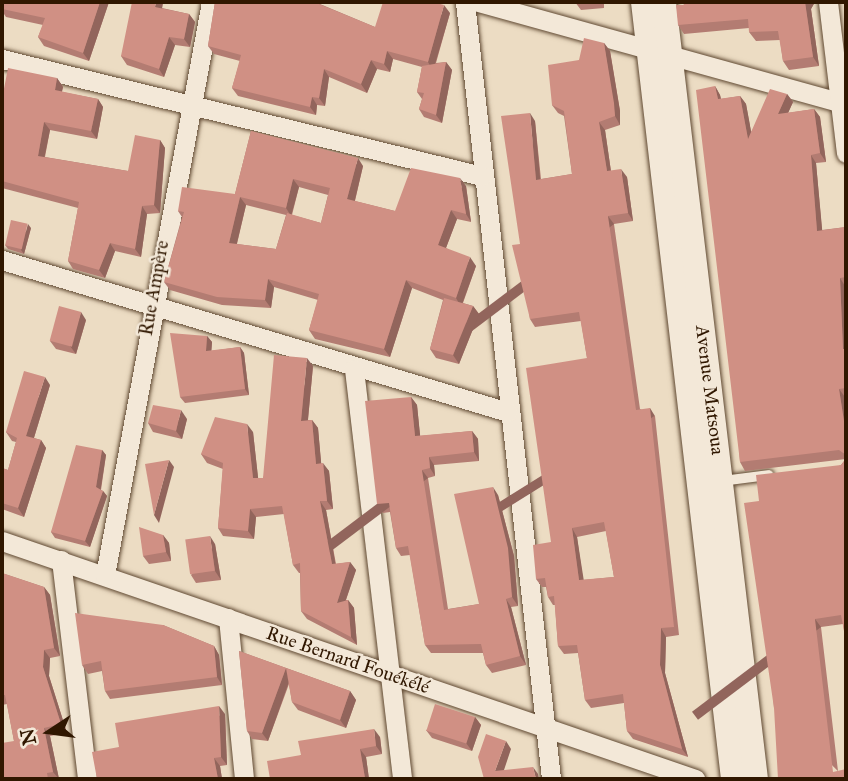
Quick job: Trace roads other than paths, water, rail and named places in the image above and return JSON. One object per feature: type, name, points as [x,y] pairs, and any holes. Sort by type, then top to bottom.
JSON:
[{"type":"street","name":"Rue Ampère","points":[[105,575],[150,306],[211,2]]},
{"type":"street","points":[[465,2],[508,412],[551,779]]},
{"type":"street","points":[[478,2],[658,56],[843,103]]},
{"type":"street","name":"Avenue Matsoua","points":[[643,2],[658,56],[722,481],[756,779]]},
{"type":"street","name":"Avenue Matsoua","points":[[664,2],[658,56],[733,779]]},
{"type":"street","points":[[828,2],[843,103],[846,153]]},
{"type":"street","points":[[2,59],[190,101],[482,176]]},
{"type":"street","points":[[2,260],[354,369],[508,412]]},
{"type":"street","points":[[354,369],[393,676],[402,779]]},
{"type":"street","name":"Rue Bernard Fouékélé","points":[[2,541],[695,779]]},
{"type":"street","points":[[61,560],[87,779]]},
{"type":"street","points":[[228,618],[244,779]]},
{"type":"lane","points":[[722,481],[777,474]]}]
